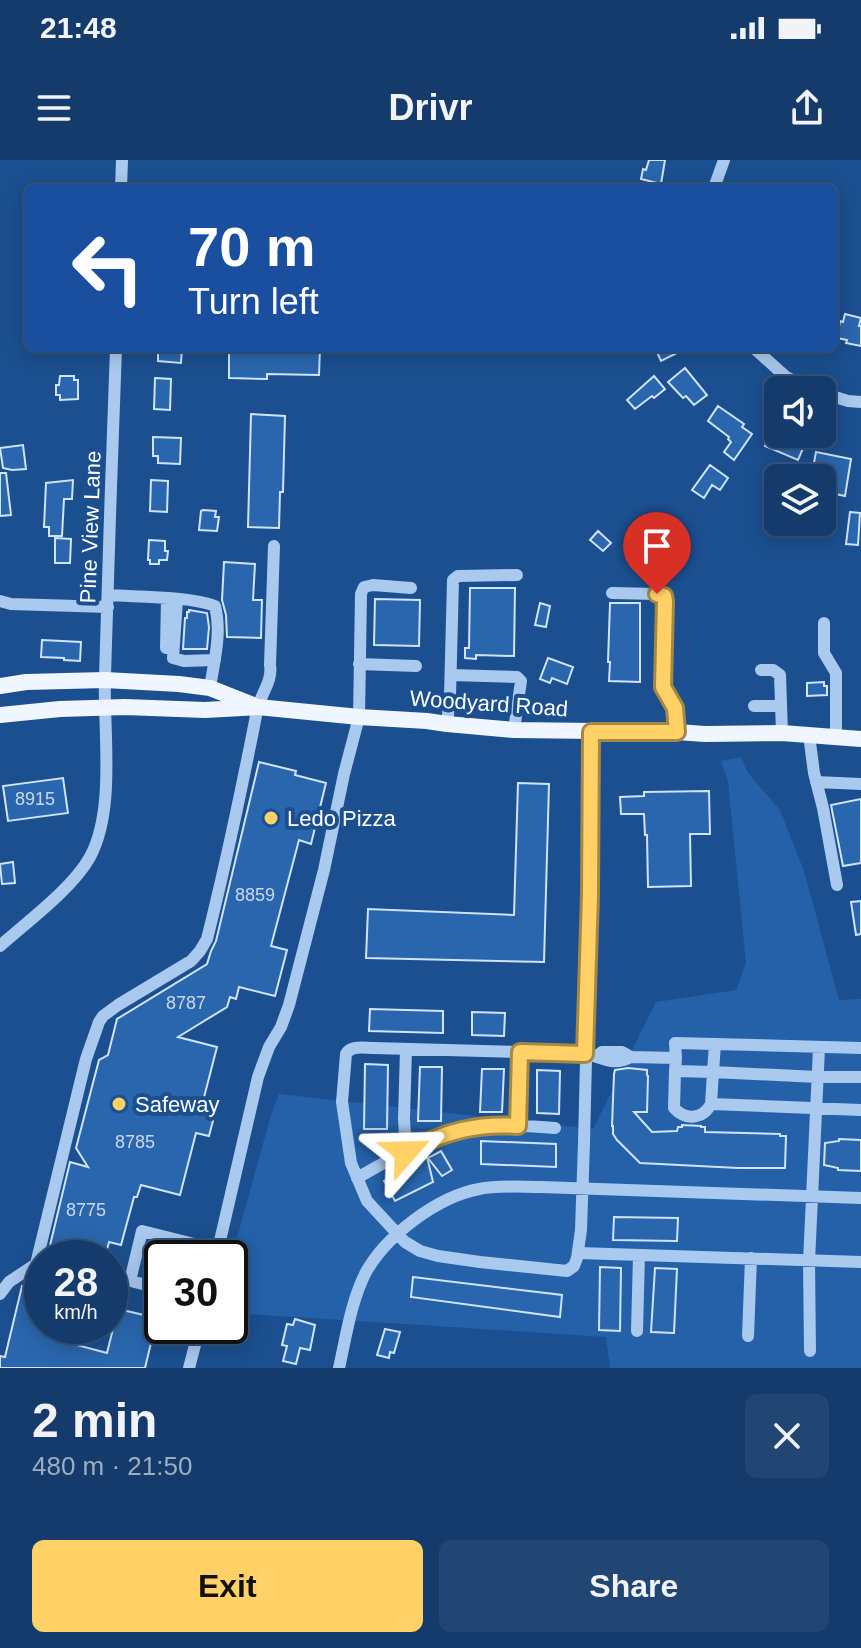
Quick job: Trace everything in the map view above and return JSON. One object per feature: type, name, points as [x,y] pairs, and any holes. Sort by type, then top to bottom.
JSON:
[{"type":"main road","name":"Woodyard Road","points":[[0,686],[26,682],[105,680],[179,684],[210,688],[258,707]]},
{"type":"main road","name":"Woodyard Road","points":[[0,715],[105,707],[205,710],[258,707],[514,730],[782,733],[861,739]]},
{"type":"street","points":[[121,184],[122,160]]},
{"type":"street","points":[[715,184],[724,160]]},
{"type":"street","name":"Pine View Lane","points":[[0,946],[67,886],[90,857],[100,830],[106,790],[105,680],[116,352]]},
{"type":"street","points":[[758,352],[785,376]]},
{"type":"street","points":[[836,397],[861,402]]},
{"type":"street","points":[[0,1294],[9,1282],[36,1264],[86,1059],[99,1022],[118,1005],[191,961],[207,939],[251,751],[258,707],[272,674],[274,546]]},
{"type":"street","points":[[447,724],[453,580],[458,576],[517,575]]},
{"type":"street","points":[[220,1240],[258,1077],[289,1005],[359,717],[361,594],[364,587],[373,585],[411,588]]},
{"type":"street","points":[[612,593],[664,596],[663,687],[675,708],[677,732]]},
{"type":"street","points":[[174,599],[173,658],[179,684]]},
{"type":"street","points":[[0,601],[11,604],[174,599],[207,602],[215,606],[217,613],[210,688]]},
{"type":"street","points":[[824,623],[824,653],[836,673],[836,737]]},
{"type":"street","points":[[174,658],[215,660]]},
{"type":"street","points":[[359,664],[416,666]]},
{"type":"street","points":[[761,670],[773,670],[780,675],[782,733]]},
{"type":"street","points":[[451,675],[517,677],[521,681],[514,730]]},
{"type":"street","points":[[754,706],[781,706]]},
{"type":"street","points":[[591,732],[591,1055],[579,1253],[574,1266],[567,1271],[480,1262],[420,1251],[405,1242],[367,1201],[351,1163],[342,1102],[346,1054],[354,1048],[591,1055],[622,1052],[631,1057],[713,1072],[861,1077]]},
{"type":"street","points":[[809,735],[837,885]]},
{"type":"street","points":[[816,782],[861,784]]},
{"type":"street","points":[[715,1044],[711,1104],[706,1113],[698,1117],[680,1114],[674,1108],[675,1043],[715,1044],[819,1048],[861,1048]]},
{"type":"street","points":[[810,1351],[809,1261],[819,1048]]},
{"type":"street","points":[[406,1049],[406,1152]]},
{"type":"street","points":[[518,1126],[520,1052]]},
{"type":"street","points":[[711,1104],[861,1110]]},
{"type":"street","points":[[357,1178],[446,1133],[463,1128],[487,1125],[555,1128]]},
{"type":"street","points":[[339,1368],[353,1308],[365,1274],[379,1253],[397,1233],[421,1215],[476,1190],[496,1187],[583,1188],[861,1198]]},
{"type":"street","points":[[144,1284],[130,1281],[142,1231],[171,1240]]},
{"type":"street","points":[[579,1253],[861,1262]]},
{"type":"street","points":[[637,1331],[639,1255]]},
{"type":"street","points":[[748,1336],[751,1258]]},
{"type":"street","points":[[189,1368],[195,1344]]},
{"type":"shaded area","points":[[741,757],[748,773],[780,810],[804,871],[839,1000],[861,999],[861,1368],[610,1368],[606,1337],[248,1314],[248,1240],[236,1240],[279,1094],[593,1129],[656,1002],[736,990],[746,963],[728,782],[721,761]]},
{"type":"building","points":[[649,160],[665,160],[661,184],[641,179]]},
{"type":"building","points":[[845,314],[861,318],[861,346],[838,338],[840,321],[843,322]]},
{"type":"building","points":[[158,352],[182,352],[181,363],[158,361]]},
{"type":"building","points":[[229,352],[320,352],[319,375],[267,374],[267,379],[229,378]]},
{"type":"building","points":[[657,352],[679,352],[661,361]]},
{"type":"building","points":[[685,368],[707,395],[694,405],[668,382]]},
{"type":"building","points":[[60,376],[74,376],[74,380],[78,380],[78,399],[60,400],[60,395],[56,395]]},
{"type":"building","points":[[654,376],[665,389],[635,409],[627,400]]},
{"type":"building","points":[[155,378],[171,379],[170,410],[154,409]]},
{"type":"building","points":[[718,406],[744,424],[742,427],[752,434],[734,460],[724,452],[731,442],[729,437],[708,421]]},
{"type":"building","points":[[251,414],[285,416],[279,528],[248,527]]},
{"type":"building","points":[[153,437],[181,438],[180,464],[158,463],[158,456],[153,456]]},
{"type":"building","points":[[23,445],[26,469],[3,468],[0,448]]},
{"type":"building","points":[[770,448],[803,448],[798,460]]},
{"type":"building","points":[[816,452],[851,459],[845,496],[836,494],[836,464],[814,464]]},
{"type":"building","points":[[710,465],[728,478],[720,490],[712,485],[704,498],[692,490]]},
{"type":"building","points":[[0,473],[6,473],[11,515],[0,516]]},
{"type":"building","points":[[73,480],[72,499],[64,499],[62,536],[49,536],[49,527],[44,527],[46,483]]},
{"type":"building","points":[[151,480],[168,481],[167,512],[150,511]]},
{"type":"building","points":[[203,510],[216,511],[215,517],[219,517],[217,531],[199,530]]},
{"type":"building","points":[[850,512],[860,513],[858,545],[846,544]]},
{"type":"building","points":[[598,531],[611,543],[603,551],[590,540]]},
{"type":"building","points":[[55,538],[71,539],[70,563],[55,563]]},
{"type":"building","points":[[149,540],[165,541],[167,560],[150,564]]},
{"type":"building","points":[[224,562],[255,564],[253,600],[262,600],[261,638],[227,637],[222,600]]},
{"type":"building","points":[[470,588],[515,588],[514,656],[476,655],[476,659],[465,658],[465,648],[469,648]]},
{"type":"building","points":[[375,599],[420,600],[419,646],[374,645]]},
{"type":"building","points":[[540,603],[550,606],[546,627],[535,625]]},
{"type":"building","points":[[610,603],[640,603],[640,682],[609,681]]},
{"type":"building","points":[[189,610],[207,613],[207,649],[183,649],[185,618]]},
{"type":"building","points":[[42,640],[81,642],[80,661],[41,657]]},
{"type":"building","points":[[548,658],[573,667],[567,684],[552,678],[550,683],[540,679]]},
{"type":"building","points":[[824,682],[827,695],[807,696],[807,683]]},
{"type":"building","points":[[259,762],[296,771],[295,775],[326,783],[311,844],[299,840],[271,946],[287,950],[275,996],[239,987],[236,999],[230,997],[227,1007],[178,1037],[217,1047],[201,1109],[215,1113],[209,1136],[196,1133],[180,1195],[141,1185],[137,1197],[134,1197],[122,1240],[51,1240],[70,1162],[88,1167],[76,1148],[99,1060],[108,1055],[117,1019],[207,964],[216,941]]},
{"type":"building","points":[[63,778],[68,813],[8,821],[3,786]]},
{"type":"building","points":[[518,783],[549,784],[544,962],[366,958],[368,909],[514,915]]},
{"type":"building","points":[[709,791],[710,834],[690,834],[691,886],[648,887],[644,814],[621,814],[620,797],[644,796],[644,792]]},
{"type":"building","points":[[861,799],[861,863],[843,866],[831,805]]},
{"type":"building","points":[[13,862],[15,883],[2,884],[0,864]]},
{"type":"building","points":[[861,901],[861,934],[856,935],[851,902]]},
{"type":"building","points":[[370,1009],[443,1011],[443,1033],[369,1031]]},
{"type":"building","points":[[472,1012],[505,1013],[504,1036],[472,1035]]},
{"type":"building","points":[[365,1064],[388,1065],[387,1129],[364,1129]]},
{"type":"building","points":[[420,1067],[442,1067],[441,1121],[418,1121]]},
{"type":"building","points":[[482,1069],[504,1069],[502,1112],[480,1112]]},
{"type":"building","points":[[537,1070],[560,1071],[559,1114],[537,1113]]},
{"type":"building","points":[[615,1070],[647,1070],[647,1112],[634,1112],[652,1132],[677,1131],[682,1125],[705,1127],[705,1132],[780,1134],[786,1136],[785,1168],[640,1163],[613,1134],[614,1074]]},
{"type":"building","points":[[839,1139],[861,1140],[861,1171],[838,1170],[824,1165],[825,1143]]},
{"type":"building","points":[[481,1141],[556,1144],[556,1167],[481,1164]]},
{"type":"building","points":[[441,1151],[452,1170],[442,1176],[428,1158]]},
{"type":"building","points":[[427,1157],[433,1182],[395,1201],[384,1181]]},
{"type":"building","points":[[614,1217],[678,1218],[677,1241],[613,1240]]},
{"type":"building","points":[[600,1267],[621,1268],[620,1331],[599,1330]]},
{"type":"building","points":[[655,1268],[677,1269],[674,1333],[651,1332]]},
{"type":"building","points":[[413,1277],[562,1295],[560,1317],[411,1297]]},
{"type":"building","points":[[22,1286],[24,1344],[73,1344],[107,1353],[109,1344],[128,1344],[128,1311],[144,1315],[144,1344],[151,1344],[145,1368],[0,1368],[0,1356],[5,1357]]},
{"type":"building","points":[[295,1319],[315,1325],[310,1350],[300,1348],[296,1364],[283,1361],[287,1346],[282,1345],[287,1324],[293,1325]]},
{"type":"building","points":[[385,1329],[400,1332],[394,1353],[390,1352],[389,1358],[377,1355]]},
{"type":"place","name":"Ledo Pizza","points":[[271,818]]},
{"type":"place","name":"Safeway","points":[[119,1104]]},
{"type":"route","points":[[406,1152],[463,1128],[518,1126],[520,1052],[585,1054],[591,732],[677,732],[675,708],[663,687],[665,601],[664,596],[657,594]]}]
